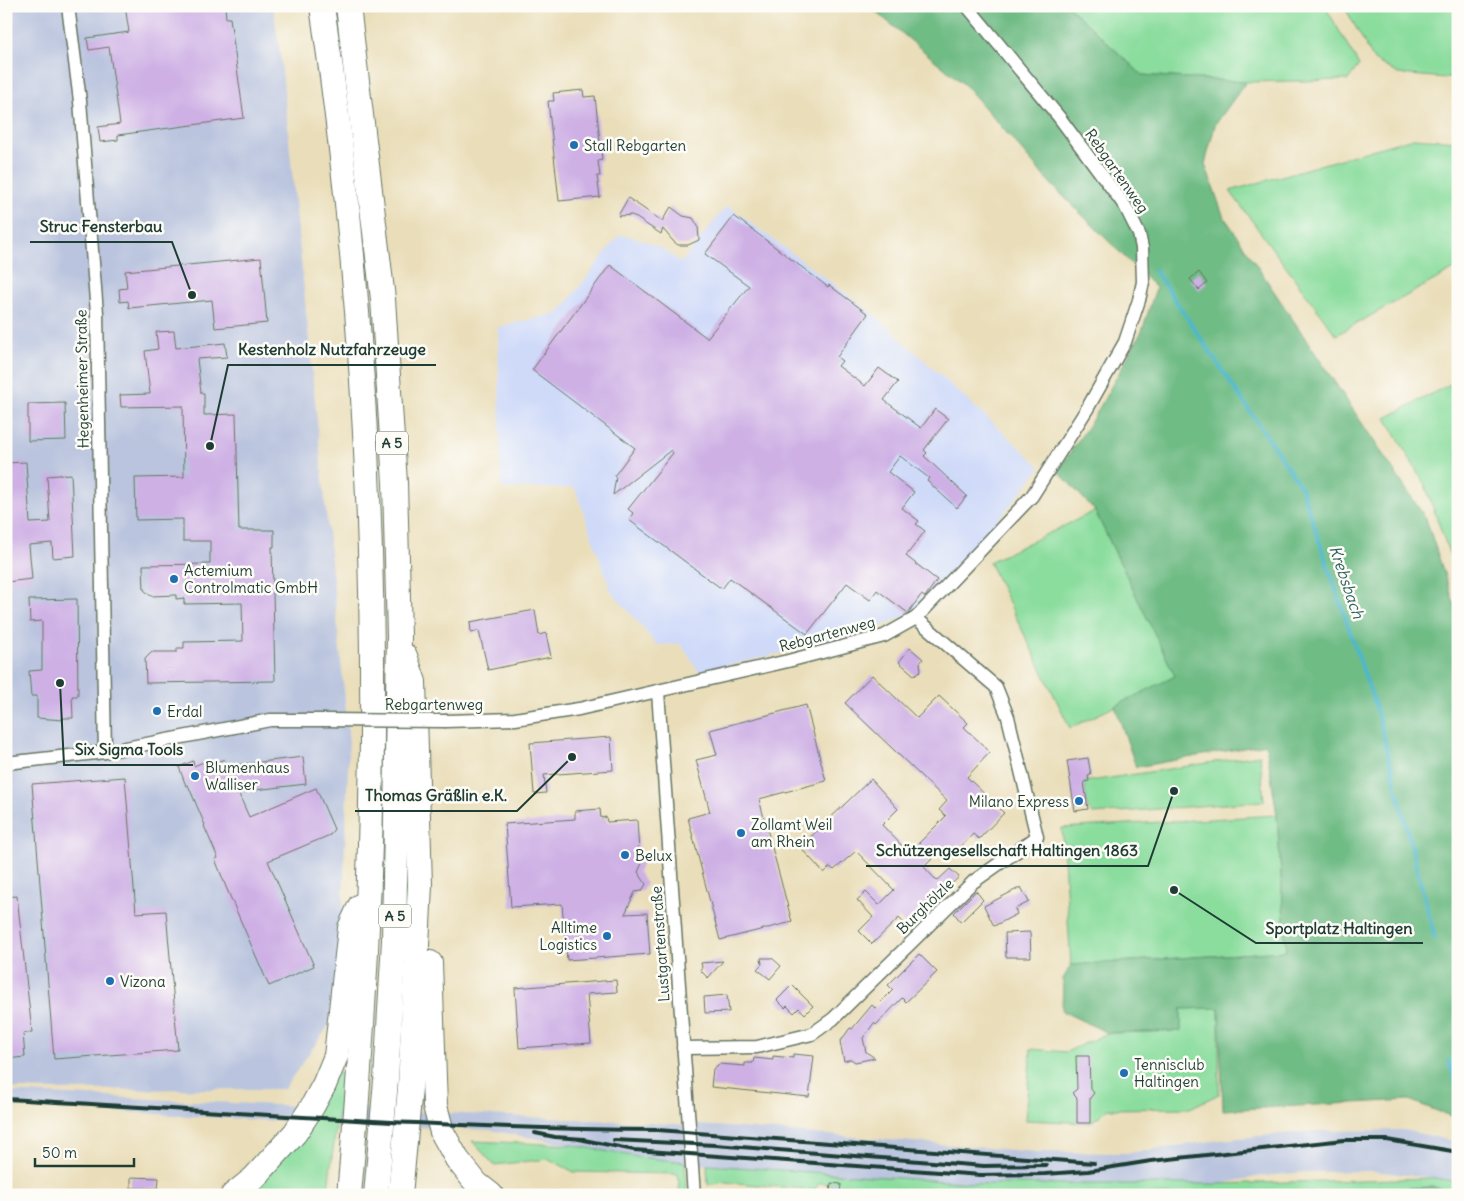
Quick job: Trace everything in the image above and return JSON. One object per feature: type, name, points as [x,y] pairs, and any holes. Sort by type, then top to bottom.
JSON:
[{"type":"highway","name":"A 5","points":[[322,6],[331,66],[349,232],[364,404],[371,661],[368,888],[357,1107],[349,1195]]},
{"type":"highway","name":"A 5","points":[[348,6],[383,299],[395,483],[398,636],[394,940],[386,1080],[376,1195]]},
{"type":"highway","points":[[398,636],[414,682],[420,885],[410,1088],[400,1195]]},
{"type":"highway","points":[[420,885],[428,903],[435,1106],[442,1132],[457,1159],[477,1184],[492,1195]]},
{"type":"highway","points":[[232,1195],[254,1178],[295,1133],[312,1107],[327,1078],[336,1056],[350,928],[368,888]]},
{"type":"street","name":"Hegenheimer Straße","points":[[68,6],[80,101],[97,313],[105,752]]},
{"type":"street","name":"Rebgartenweg","points":[[6,763],[105,752],[270,720],[446,721],[515,719],[579,709],[861,643],[884,636],[916,618],[1032,496],[1087,408],[1125,342],[1143,282],[1143,252],[1139,234],[1125,206],[1059,117],[967,6]]},
{"type":"street","name":"Burghölzle","points":[[683,1048],[757,1048],[812,1034],[833,1019],[973,882],[1037,837],[1008,717],[996,687],[916,618]]},
{"type":"street","name":"Lustgartenstraße","points":[[658,692],[694,1195]]},
{"type":"shaded area","points":[[6,6],[273,6],[281,60],[349,741],[341,950],[329,1025],[284,1089],[44,1090],[6,1088]]},
{"type":"shaded area","points":[[727,205],[871,312],[1041,467],[983,539],[911,613],[864,634],[699,672],[681,644],[657,645],[611,591],[575,488],[501,488],[498,327],[559,313],[619,235],[647,242],[664,250],[681,263]]},
{"type":"shaded area","points":[[6,1092],[716,1126],[1037,1152],[1129,1153],[1219,1140],[1313,1131],[1403,1130],[1458,1142],[1458,1182],[1372,1171],[1305,1172],[1255,1177],[1210,1186],[988,1184],[707,1165],[638,1157],[489,1130],[257,1120],[6,1105]]},
{"type":"green space","points":[[869,6],[1068,6],[1142,75],[1246,82],[1215,125],[1205,164],[1223,215],[1426,519],[1458,615],[1458,1119],[1409,1100],[1223,1110],[1219,1008],[1181,1009],[1181,1031],[1108,1033],[1062,1011],[1063,979],[1071,965],[1286,951],[1277,815],[1266,744],[1136,767],[1115,706],[1175,676],[1095,511],[1058,471],[1096,414],[1142,331],[1156,288],[1051,184],[966,86]]},
{"type":"green space","points":[[1068,6],[1325,6],[1359,65],[1348,80],[1246,82],[1142,75]]},
{"type":"green space","points":[[1344,6],[1458,6],[1458,79],[1398,74],[1374,60]]},
{"type":"green space","points":[[1413,138],[1458,141],[1458,267],[1336,335],[1230,191]]},
{"type":"green space","points":[[1458,380],[1458,578],[1425,485],[1386,418]]},
{"type":"green space","points":[[1095,511],[1176,677],[1070,728],[989,562]]},
{"type":"green space","points":[[1260,755],[1264,801],[1093,814],[1088,809],[1084,782]]},
{"type":"green space","points":[[1277,815],[1286,951],[1071,965],[1062,828]]},
{"type":"green space","name":"Tennisclub Haltingen","points":[[1219,1008],[1219,1094],[1190,1108],[1108,1109],[1090,1123],[1025,1120],[1031,1049],[1066,1052],[1108,1033],[1181,1031],[1181,1009]]},
{"type":"green space","points":[[340,1071],[343,1075],[327,1195],[240,1195]]},
{"type":"green space","points":[[472,1141],[572,1145],[638,1157],[685,1162],[687,1195],[680,1195],[678,1174],[574,1172],[549,1159],[494,1165]]},
{"type":"green space","points":[[707,1165],[988,1184],[1215,1184],[1435,1178],[1458,1182],[1458,1194],[1434,1187],[1270,1195],[936,1195],[936,1193],[819,1183],[815,1190],[725,1182],[708,1185]]},
{"type":"green space","points":[[1434,1187],[1458,1195],[1270,1195]]},
{"type":"building","points":[[125,6],[225,6],[226,18],[230,18],[244,118],[118,135],[118,140],[100,142],[98,127],[120,124],[109,47],[89,50],[87,38],[129,32]]},
{"type":"building","name":"Stall Rebgarten","points":[[583,90],[584,97],[595,96],[602,160],[598,161],[600,176],[597,176],[600,197],[559,201],[548,101],[554,101],[553,93]]},
{"type":"building","points":[[628,198],[662,221],[671,207],[683,216],[693,218],[698,226],[699,240],[688,245],[678,245],[663,229],[661,234],[632,215],[618,216]]},
{"type":"building","points":[[734,216],[828,287],[829,285],[868,314],[837,357],[842,361],[838,366],[865,386],[879,368],[898,382],[884,400],[921,428],[935,409],[948,419],[924,450],[927,453],[924,456],[967,496],[957,508],[927,481],[929,478],[900,456],[888,472],[914,492],[902,508],[919,521],[916,524],[925,531],[906,556],[937,580],[925,597],[921,595],[908,613],[877,590],[870,600],[847,583],[807,634],[730,578],[722,589],[629,520],[633,513],[628,509],[673,453],[671,450],[613,495],[616,477],[614,476],[635,448],[532,370],[610,265],[707,338],[749,286],[705,254]]},
{"type":"building","points":[[261,258],[267,323],[215,328],[212,300],[129,308],[128,301],[120,302],[119,289],[127,288],[125,271]]},
{"type":"building","points":[[1199,272],[1207,283],[1199,290],[1190,279]]},
{"type":"building","points":[[174,331],[176,348],[225,343],[227,357],[197,359],[201,393],[204,393],[204,415],[236,414],[239,530],[274,530],[274,547],[272,547],[275,681],[146,683],[145,659],[152,652],[177,652],[177,648],[184,648],[184,642],[243,641],[242,603],[184,604],[184,598],[176,599],[176,595],[151,596],[144,590],[143,565],[210,564],[210,541],[183,541],[183,519],[136,520],[135,478],[184,477],[183,406],[121,407],[120,395],[150,394],[145,351],[158,349],[156,332]]},
{"type":"building","points":[[65,403],[66,440],[28,441],[28,404]]},
{"type":"building","points":[[26,462],[30,523],[50,522],[47,476],[71,474],[75,556],[53,558],[52,543],[29,545],[32,579],[6,582],[6,463]]},
{"type":"building","points":[[77,599],[78,696],[72,696],[73,718],[62,718],[63,720],[37,718],[37,696],[31,696],[29,671],[42,670],[42,621],[30,622],[29,600]]},
{"type":"building","points":[[535,610],[539,635],[546,633],[551,657],[488,670],[479,631],[471,633],[470,622]]},
{"type":"building","points":[[910,648],[923,659],[920,663],[921,670],[914,675],[899,662]]},
{"type":"building","points":[[872,675],[917,718],[939,696],[968,723],[964,727],[990,752],[967,777],[1004,813],[979,839],[973,834],[951,857],[943,848],[924,867],[937,881],[950,869],[959,877],[907,926],[899,918],[872,944],[859,931],[873,917],[857,900],[866,892],[879,905],[894,890],[856,851],[834,870],[830,867],[824,873],[800,847],[871,779],[898,809],[882,825],[909,853],[946,816],[939,810],[947,801],[845,703]]},
{"type":"building","points":[[806,705],[826,781],[759,799],[792,922],[720,940],[688,818],[710,812],[696,760],[717,755],[710,730]]},
{"type":"building","points":[[611,737],[613,770],[544,775],[546,793],[534,794],[530,743]]},
{"type":"building","points":[[303,757],[306,784],[238,792],[249,817],[316,788],[334,829],[330,835],[268,861],[314,966],[269,986],[226,887],[215,859],[218,858],[179,767],[193,761],[194,766],[208,760],[210,765],[224,759],[227,766]]},
{"type":"building","points":[[1088,758],[1091,775],[1088,776],[1089,781],[1084,782],[1088,809],[1075,811],[1067,761]]},
{"type":"building","name":"Vizona","points":[[125,777],[136,913],[166,911],[178,1050],[54,1059],[32,784]]},
{"type":"building","points":[[600,809],[601,818],[606,817],[607,822],[637,820],[639,852],[644,859],[638,872],[646,884],[642,891],[635,892],[625,914],[647,913],[650,954],[567,960],[562,904],[511,907],[505,824],[575,819],[575,811]]},
{"type":"building","points":[[1021,887],[1029,902],[1015,909],[1017,914],[994,926],[984,906]]},
{"type":"building","points":[[976,891],[983,900],[961,922],[954,913]]},
{"type":"building","points":[[17,896],[32,1032],[23,1033],[25,1057],[6,1059],[6,897]]},
{"type":"building","points":[[1030,932],[1031,957],[1006,957],[1005,933]]},
{"type":"building","points":[[919,954],[937,972],[906,1002],[902,998],[876,1025],[874,1023],[863,1038],[866,1052],[875,1058],[855,1062],[851,1059],[844,1061],[840,1042],[850,1028],[852,1029],[872,1005],[875,1008],[893,990],[888,985]]},
{"type":"building","points":[[761,958],[772,958],[781,966],[770,979],[757,969],[762,964]]},
{"type":"building","points":[[723,961],[708,978],[700,970],[702,967],[701,963]]},
{"type":"building","points":[[616,980],[617,992],[587,994],[591,1043],[519,1048],[515,988]]},
{"type":"building","points":[[792,985],[813,1006],[805,1014],[799,1008],[794,1013],[777,1000]]},
{"type":"building","points":[[727,995],[729,1012],[705,1013],[704,997]]},
{"type":"building","points":[[793,1054],[814,1056],[809,1097],[711,1087],[713,1069],[719,1064],[745,1066],[745,1063],[753,1063],[754,1058],[773,1060],[773,1056],[793,1058]]},
{"type":"building","points":[[1076,1056],[1089,1056],[1090,1088],[1094,1093],[1090,1098],[1090,1123],[1077,1123],[1077,1098],[1072,1093],[1077,1089]]},
{"type":"building","points":[[131,1177],[159,1178],[158,1188],[131,1188]]},
{"type":"building","points":[[831,1183],[841,1184],[840,1195],[830,1195]]},
{"type":"waterway","name":"Krebsbach","points":[[1154,269],[1301,487],[1377,711],[1435,939]]},
{"type":"waterway","name":"Krebsbach","points":[[1449,1061],[1458,1093]]},
{"type":"railway","points":[[6,1099],[413,1123],[658,1130],[1094,1163]]},
{"type":"railway","points":[[535,1133],[555,1137],[584,1139]]},
{"type":"railway","points":[[579,1139],[634,1150],[981,1175],[1088,1171],[1151,1161],[1344,1140],[1387,1140],[1458,1152]]},
{"type":"railway","points":[[614,1140],[715,1145],[984,1166],[1046,1165]]},
{"type":"place","name":"Stall Rebgarten","points":[[574,145]]},
{"type":"place","name":"Struc Fensterbau","points":[[192,295]]},
{"type":"place","name":"Kestenholz Nutzfahrzeuge","points":[[210,446]]},
{"type":"place","name":"Actemium Controlmatic GmbH","points":[[174,579]]},
{"type":"place","name":"Six Sigma Tools","points":[[60,683]]},
{"type":"place","name":"Erdal","points":[[157,711]]},
{"type":"place","name":"Thomas Gräßlin e.K.","points":[[572,757]]},
{"type":"place","name":"Blumenhaus Walliser","points":[[195,776]]},
{"type":"place","name":"Schützengesellschaft Haltingen 1863","points":[[1174,791]]},
{"type":"place","name":"Milano Express","points":[[1079,801]]},
{"type":"place","name":"Zollamt Weil am Rhein","points":[[741,833]]},
{"type":"place","name":"Belux","points":[[625,855]]},
{"type":"place","name":"Sportplatz Haltingen","points":[[1174,890]]},
{"type":"place","name":"Alltime Logistics","points":[[607,936]]},
{"type":"place","name":"Vizona","points":[[110,981]]},
{"type":"place","name":"Tennisclub Haltingen","points":[[1124,1073]]}]
